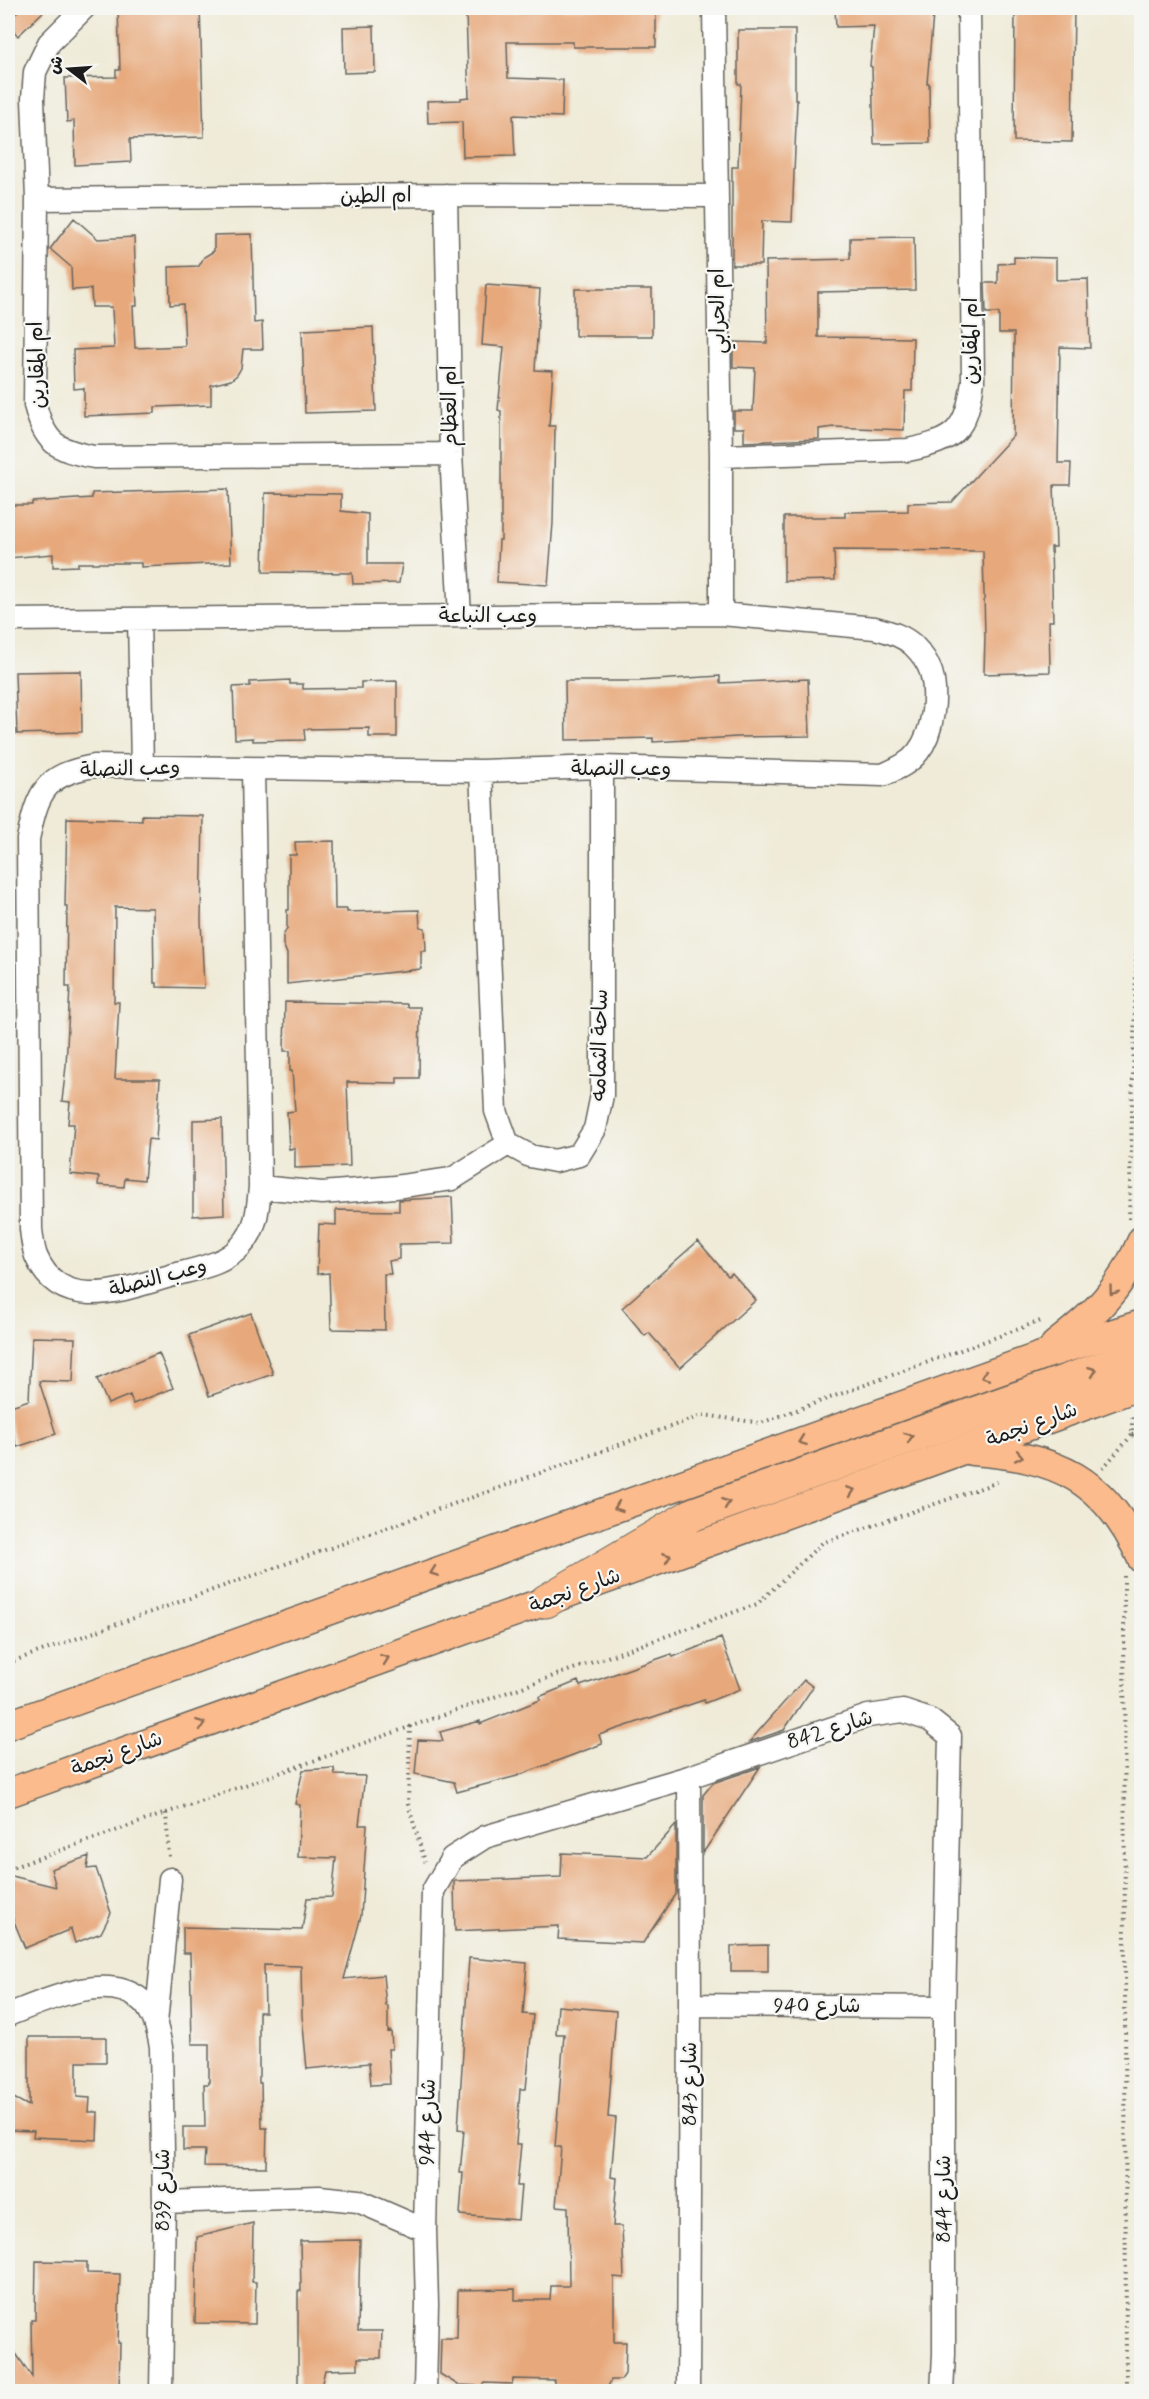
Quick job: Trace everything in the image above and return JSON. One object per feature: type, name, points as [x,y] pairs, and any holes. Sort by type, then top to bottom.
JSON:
[{"type":"highway","points":[[546,1601],[694,1514],[1142,1354]]},
{"type":"main road","points":[[1041,1356],[1084,1322],[1106,1301],[1122,1279],[1135,1231]]},
{"type":"main road","points":[[10,1723],[1041,1356],[1142,1324]]},
{"type":"main road","name":"شارع نجمة","points":[[8,1792],[546,1601],[1142,1385]]},
{"type":"main road","points":[[961,1451],[1005,1454],[1033,1459],[1060,1468],[1088,1484],[1106,1501],[1121,1521],[1130,1563]]},
{"type":"street","name":"ام المقارين","points":[[84,8],[49,43],[35,72],[33,99],[37,199],[35,405],[41,428],[51,441],[71,453],[94,458],[452,454]]},
{"type":"street","name":"ام الحرابي","points":[[714,8],[721,456],[721,614]]},
{"type":"street","name":"ام المقارين","points":[[721,456],[908,450],[937,444],[956,431],[969,408],[973,381],[969,8]]},
{"type":"street","name":"ام الطين","points":[[37,199],[446,195],[716,196]]},
{"type":"street","name":"ام العظام","points":[[446,195],[452,454],[460,616]]},
{"type":"street","name":"وعب النباعة","points":[[8,620],[721,614],[875,628],[897,634],[912,644],[922,656],[931,671],[933,691]]},
{"type":"street","points":[[139,619],[142,766]]},
{"type":"street","name":"وعب النصلة","points":[[252,769],[260,1187],[253,1230],[226,1260],[120,1291],[94,1295],[69,1290],[49,1275],[36,1256],[31,1229],[28,839],[35,807],[47,786],[69,771],[94,766],[480,771],[602,767],[884,775],[904,765],[925,742],[933,691]]},
{"type":"street","name":"ساحة الثمامه","points":[[508,1144],[530,1156],[555,1161],[579,1155],[595,1129],[602,1095],[602,767]]},
{"type":"street","points":[[260,1187],[322,1193],[395,1187],[452,1179],[508,1144],[496,1111],[480,771]]},
{"type":"street","name":"شارع 842","points":[[452,1858],[485,1837],[689,1777],[868,1716],[903,1711],[930,1720],[950,1736],[944,2007]]},
{"type":"street","name":"شارع 843","points":[[688,2391],[689,1777]]},
{"type":"street","name":"شارع 944","points":[[425,2391],[427,2304],[425,2230],[434,1891],[452,1858]]},
{"type":"street","points":[[156,2023],[170,1879]]},
{"type":"street","name":"شارع 839","points":[[8,2015],[67,1992],[100,1988],[124,1991],[142,2001],[156,2023],[161,2047],[164,2202],[161,2388]]},
{"type":"street","name":"شارع 940","points":[[690,2005],[944,2007]]},
{"type":"street","name":"شارع 844","points":[[942,2391],[944,2354],[944,2007]]},
{"type":"street","points":[[164,2202],[319,2197],[358,2201],[425,2230]]},
{"type":"path","points":[[1135,1231],[1137,936],[1142,894]]},
{"type":"path","points":[[8,1663],[703,1415],[761,1423],[1046,1319]]},
{"type":"path","points":[[1132,1435],[1142,1431]]},
{"type":"path","points":[[8,1869],[757,1604],[822,1543],[1005,1479]]},
{"type":"path","points":[[1126,2391],[1124,1576],[1130,1563]]},
{"type":"path","points":[[410,1726],[408,1804],[434,1891]]},
{"type":"path","points":[[166,1813],[170,1879]]},
{"type":"building","points":[[21,8],[47,8],[18,36],[8,25],[8,21]]},
{"type":"building","points":[[200,8],[204,137],[130,139],[131,162],[75,165],[74,121],[67,122],[65,78],[116,77],[116,70],[120,70],[118,9]]},
{"type":"building","points":[[518,8],[656,8],[656,47],[573,47],[573,42],[507,42],[508,78],[563,80],[562,117],[513,115],[515,156],[463,157],[462,122],[428,123],[427,101],[461,100],[461,98],[469,97],[466,14],[518,12]]},
{"type":"building","points":[[835,8],[862,8],[933,15],[927,83],[929,83],[930,143],[874,144],[872,67],[870,66],[874,26],[836,27]]},
{"type":"building","points":[[1015,8],[1074,8],[1072,142],[1014,141]]},
{"type":"building","points":[[374,26],[375,72],[344,73],[343,27]]},
{"type":"building","points":[[738,30],[795,30],[795,100],[797,100],[792,222],[762,221],[761,265],[732,265],[732,167],[738,167],[741,84],[738,84]]},
{"type":"building","points":[[74,218],[98,239],[134,237],[137,306],[133,306],[135,348],[185,346],[183,304],[170,305],[169,267],[199,266],[204,257],[214,251],[214,235],[252,234],[254,323],[262,322],[263,349],[243,349],[241,368],[237,375],[231,380],[211,385],[211,405],[155,407],[155,413],[84,416],[84,388],[74,389],[73,350],[114,348],[112,307],[92,307],[91,289],[72,290],[71,267],[50,249]]},
{"type":"building","points":[[914,237],[915,290],[818,292],[818,337],[913,338],[912,391],[905,391],[904,430],[834,427],[819,429],[819,439],[744,442],[744,428],[734,428],[734,411],[753,411],[755,368],[733,367],[733,342],[767,343],[766,261],[850,259],[850,238]]},
{"type":"building","points":[[1014,257],[1056,258],[1056,280],[1088,279],[1090,348],[1060,347],[1058,463],[1071,463],[1070,485],[1054,485],[1056,547],[1051,547],[1053,621],[1049,621],[1050,672],[984,674],[983,551],[834,550],[835,580],[784,581],[784,517],[845,517],[845,512],[908,511],[908,503],[952,502],[1013,436],[1014,333],[999,333],[999,313],[986,313],[985,283],[998,283],[998,264],[1014,263]]},
{"type":"building","points":[[486,285],[540,289],[535,370],[553,371],[549,426],[555,426],[553,523],[548,585],[497,582],[499,540],[501,540],[501,411],[498,410],[504,347],[482,345]]},
{"type":"building","points":[[575,289],[652,289],[652,336],[575,336]]},
{"type":"building","points":[[373,327],[376,411],[305,413],[302,330]]},
{"type":"building","points":[[228,489],[231,563],[141,567],[141,563],[78,563],[78,566],[53,567],[53,554],[8,558],[8,505],[32,505],[32,502],[92,498],[92,493]]},
{"type":"building","points":[[265,493],[341,494],[341,511],[368,514],[368,564],[402,564],[399,583],[353,584],[352,573],[263,572]]},
{"type":"building","points":[[81,671],[82,732],[17,734],[15,672]]},
{"type":"building","points":[[720,676],[720,683],[808,679],[810,736],[653,742],[653,738],[566,740],[565,681],[639,681]]},
{"type":"building","points":[[290,680],[290,684],[303,684],[303,689],[361,688],[361,682],[397,681],[397,737],[369,737],[369,728],[304,729],[305,740],[235,739],[233,687],[250,686],[250,682]]},
{"type":"building","points":[[142,815],[203,816],[201,920],[204,988],[157,987],[157,983],[154,983],[153,908],[115,907],[114,1002],[119,1002],[115,1079],[160,1079],[156,1140],[148,1139],[144,1180],[125,1178],[124,1187],[98,1185],[99,1177],[70,1174],[74,1124],[68,1124],[70,1102],[62,1101],[70,987],[66,987],[67,818],[142,820]]},
{"type":"building","points":[[334,841],[335,909],[347,909],[347,912],[419,910],[420,927],[425,928],[426,951],[421,951],[421,969],[287,984],[287,954],[283,936],[287,928],[287,910],[289,910],[289,855],[296,855],[295,842]]},
{"type":"building","points":[[285,1002],[407,1004],[407,1007],[420,1007],[419,1078],[397,1078],[397,1083],[347,1082],[350,1166],[295,1168],[295,1148],[289,1149],[287,1112],[295,1111],[290,1051],[284,1051]]},
{"type":"building","points":[[222,1119],[224,1214],[193,1216],[193,1120]]},
{"type":"building","points":[[452,1197],[454,1243],[399,1244],[399,1259],[389,1261],[391,1274],[384,1274],[385,1330],[331,1329],[329,1273],[317,1274],[319,1224],[336,1225],[336,1210],[399,1211],[399,1200]]},
{"type":"building","points":[[698,1241],[728,1276],[732,1273],[756,1300],[680,1368],[649,1333],[645,1336],[622,1308]]},
{"type":"building","points":[[251,1313],[273,1374],[209,1396],[189,1335]]},
{"type":"building","points":[[32,1337],[75,1338],[73,1382],[39,1381],[56,1434],[17,1447],[8,1417],[8,1407],[29,1400]]},
{"type":"building","points":[[159,1353],[173,1388],[133,1404],[130,1395],[108,1404],[97,1379]]},
{"type":"building","points":[[721,1638],[740,1689],[705,1703],[704,1700],[599,1735],[602,1744],[517,1776],[457,1792],[454,1782],[415,1774],[418,1740],[443,1741],[440,1732],[480,1721],[480,1724],[540,1700],[539,1697],[578,1681],[580,1686],[672,1654],[673,1657]]},
{"type":"building","points":[[804,1680],[813,1687],[784,1730],[749,1742]]},
{"type":"building","points":[[760,1767],[703,1853],[703,1795],[713,1783]]},
{"type":"building","points":[[334,1768],[335,1775],[365,1776],[359,1825],[367,1825],[361,1916],[344,1979],[383,1975],[386,2006],[388,2006],[388,2032],[391,2031],[392,2049],[388,2049],[390,2084],[371,2085],[369,2063],[307,2069],[302,2015],[301,1966],[264,1965],[265,2012],[259,2012],[259,2083],[261,2083],[262,2128],[267,2128],[266,2167],[204,2166],[205,2150],[183,2150],[183,2127],[205,2127],[204,2084],[209,2084],[209,2044],[192,2044],[190,1953],[183,1953],[183,1927],[302,1930],[307,1898],[332,1897],[336,1858],[298,1857],[300,1805],[295,1804],[303,1770]]},
{"type":"building","points":[[676,1825],[676,1893],[643,1943],[558,1939],[559,1926],[455,1931],[454,1881],[561,1877],[562,1853],[647,1857]]},
{"type":"building","points":[[89,1856],[87,1869],[96,1868],[111,1913],[101,1933],[75,1943],[71,1929],[25,1948],[8,1907],[8,1875],[56,1887],[51,1869]]},
{"type":"building","points":[[768,1945],[768,1971],[731,1971],[731,1946]]},
{"type":"building","points":[[469,1958],[527,1963],[523,2014],[533,2015],[526,2089],[520,2089],[516,2144],[521,2144],[517,2186],[521,2186],[518,2220],[460,2215],[463,2173],[460,2173],[464,2130],[458,2129]]},
{"type":"building","points":[[558,2006],[616,2011],[608,2117],[616,2118],[611,2177],[617,2178],[613,2226],[622,2226],[624,2278],[614,2277],[614,2342],[626,2342],[625,2374],[621,2380],[611,2380],[608,2387],[554,2386],[554,2380],[513,2379],[512,2384],[458,2385],[440,2374],[441,2338],[457,2338],[458,2290],[515,2289],[515,2300],[550,2300],[551,2286],[569,2286],[568,2207],[556,2206],[561,2147],[555,2147],[564,2034],[556,2034]]},
{"type":"building","points":[[29,2037],[106,2037],[106,2062],[77,2062],[77,2097],[90,2098],[89,2112],[98,2112],[97,2140],[33,2137],[34,2131],[8,2130],[8,2095],[29,2106]]},
{"type":"building","points":[[253,2223],[252,2282],[256,2282],[255,2324],[195,2323],[197,2237]]},
{"type":"building","points":[[360,2240],[358,2331],[382,2331],[381,2358],[358,2358],[358,2369],[325,2370],[320,2391],[298,2391],[300,2241]]},
{"type":"building","points":[[36,2261],[87,2262],[87,2273],[120,2274],[119,2391],[8,2391],[8,2342],[32,2377],[31,2320],[35,2320]]}]
